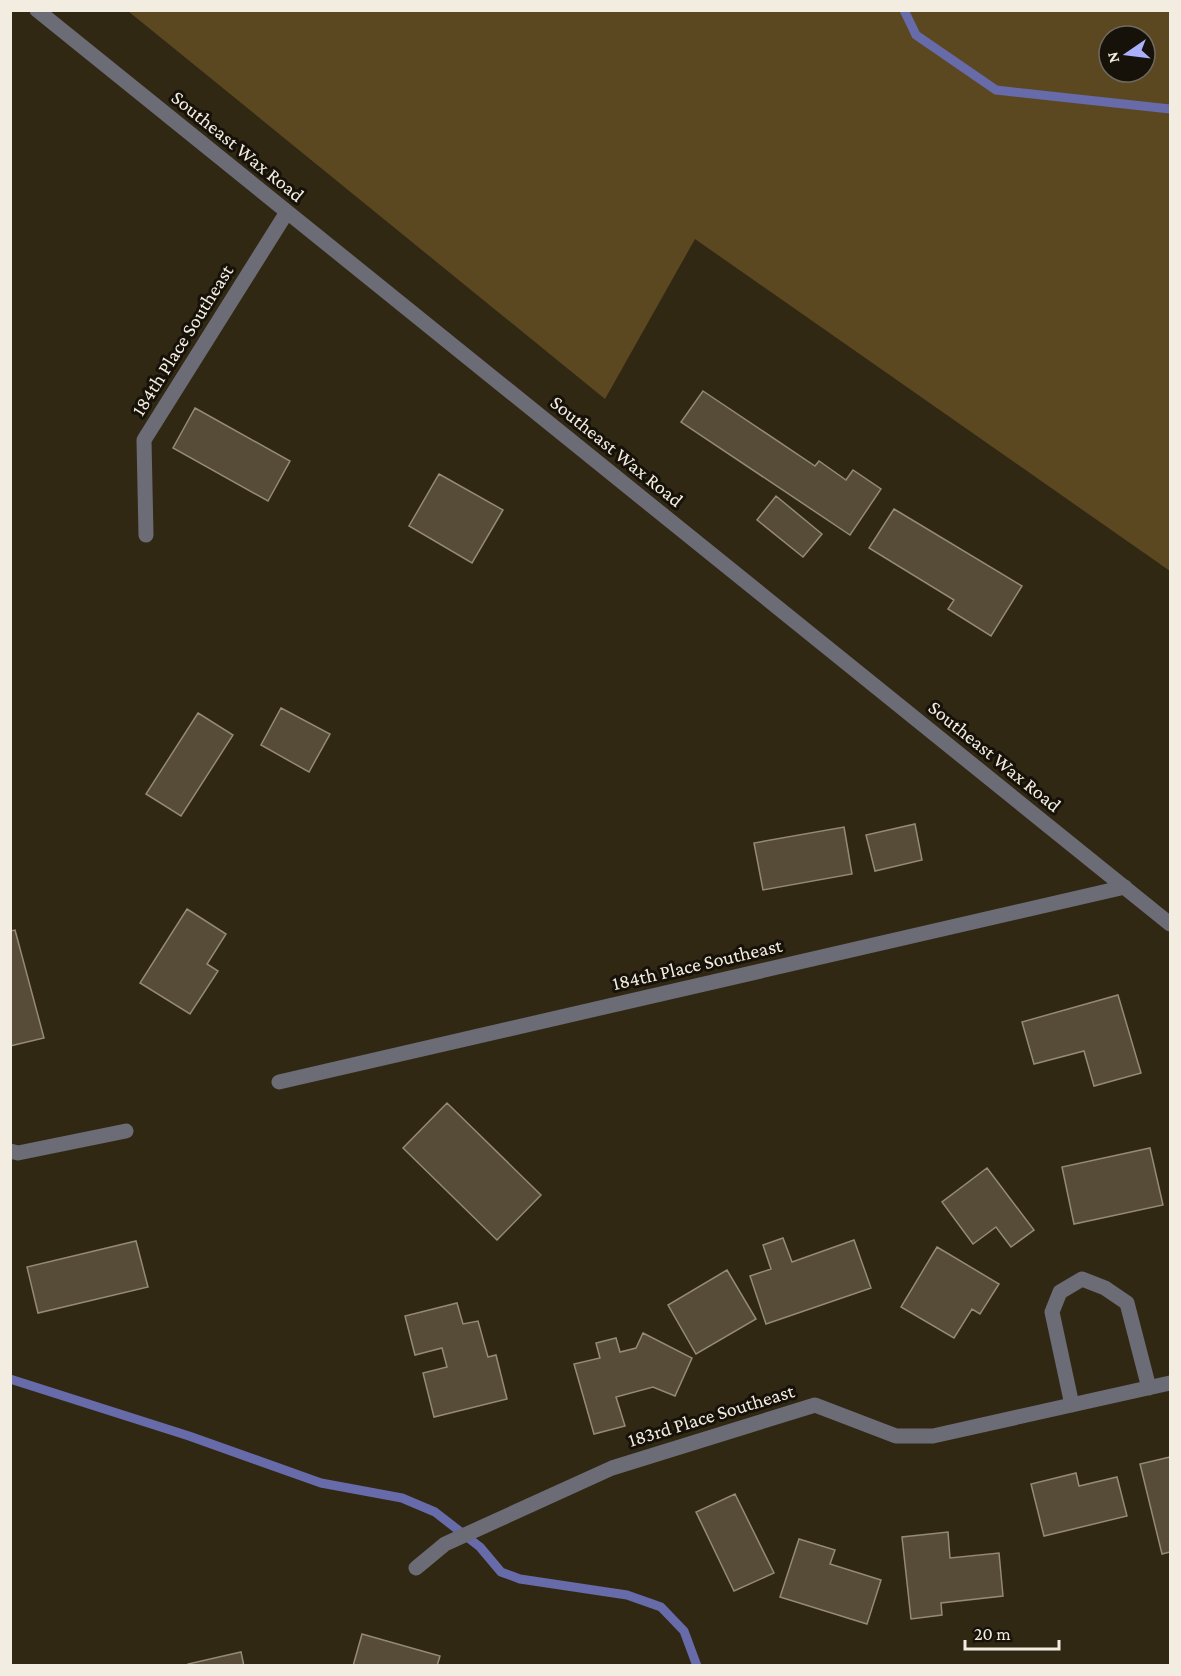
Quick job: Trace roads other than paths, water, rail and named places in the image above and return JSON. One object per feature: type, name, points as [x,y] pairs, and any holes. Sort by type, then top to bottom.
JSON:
[{"type":"street","name":"Southeast Wax Road","points":[[37,10],[1170,924]]},
{"type":"street","name":"184th Place Southeast","points":[[146,535],[144,440],[287,212]]},
{"type":"street","name":"184th Place Southeast","points":[[279,1082],[1125,887]]},
{"type":"street","points":[[10,1150],[18,1153],[126,1131]]},
{"type":"street","points":[[1072,1405],[1052,1312],[1060,1292],[1082,1279],[1105,1288],[1127,1304],[1149,1388]]},
{"type":"street","name":"183rd Place Southeast","points":[[416,1568],[445,1544],[612,1468],[815,1405],[896,1436],[933,1436],[1170,1383]]},
{"type":"waterway","points":[[904,10],[916,35],[996,90],[1170,109]]},
{"type":"waterway","points":[[10,1379],[189,1436],[321,1483],[402,1498],[435,1512],[480,1547],[501,1572],[520,1579],[627,1595],[661,1607],[684,1631],[697,1666]]}]
